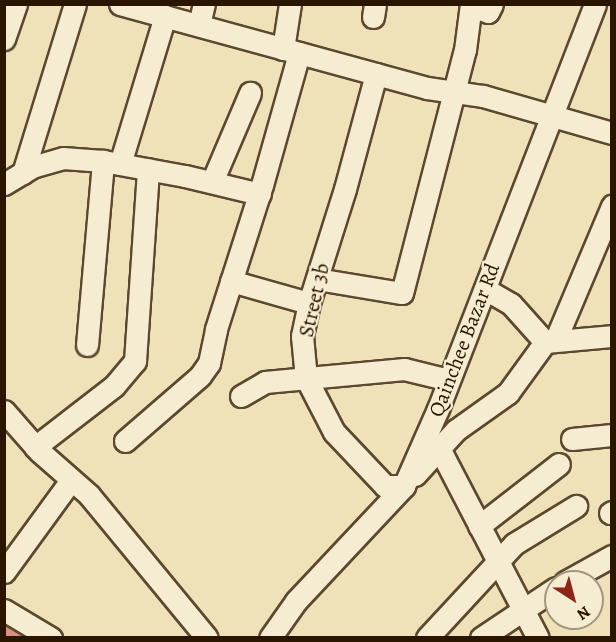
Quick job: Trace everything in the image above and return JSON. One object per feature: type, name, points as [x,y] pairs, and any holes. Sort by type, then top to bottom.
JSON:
[{"type":"street","points":[[4,39],[16,4]]},
{"type":"street","points":[[23,173],[75,4]]},
{"type":"street","points":[[120,4],[427,88],[483,96],[612,133]]},
{"type":"street","points":[[199,25],[204,4]]},
{"type":"street","points":[[125,441],[200,376],[209,363],[216,329],[260,194],[291,51],[290,4]]},
{"type":"street","name":"Qainchee Bazar Rd","points":[[270,638],[296,602],[404,486],[449,380],[595,4]]},
{"type":"street","points":[[317,279],[402,293],[478,5]]},
{"type":"street","points":[[87,345],[112,163],[165,16]]},
{"type":"street","name":"Street 3b","points":[[376,74],[345,189],[309,303],[302,336],[306,378],[334,432],[365,468],[385,486],[404,486]]},
{"type":"street","points":[[212,182],[250,93]]},
{"type":"street","points":[[4,184],[23,173],[63,158],[148,169],[260,194]]},
{"type":"street","points":[[35,447],[114,386],[135,361],[148,169]]},
{"type":"street","points":[[404,486],[456,430],[508,393],[550,342],[612,206]]},
{"type":"street","points":[[231,281],[309,303]]},
{"type":"street","points":[[485,289],[511,304],[550,342],[612,336]]},
{"type":"street","points":[[241,396],[266,382],[404,369],[449,380]]},
{"type":"street","points":[[4,411],[35,447],[89,495],[207,638]]},
{"type":"street","points":[[572,440],[612,435]]},
{"type":"street","points":[[439,448],[538,638]]},
{"type":"street","points":[[479,526],[559,464]]},
{"type":"street","points":[[4,572],[71,480]]},
{"type":"street","points":[[427,638],[514,544],[576,506]]},
{"type":"street","points":[[587,570],[612,556]]},
{"type":"street","points":[[481,638],[544,595]]},
{"type":"street","points":[[4,610],[51,638]]},
{"type":"building","points":[[4,618],[38,638],[4,638]]}]
